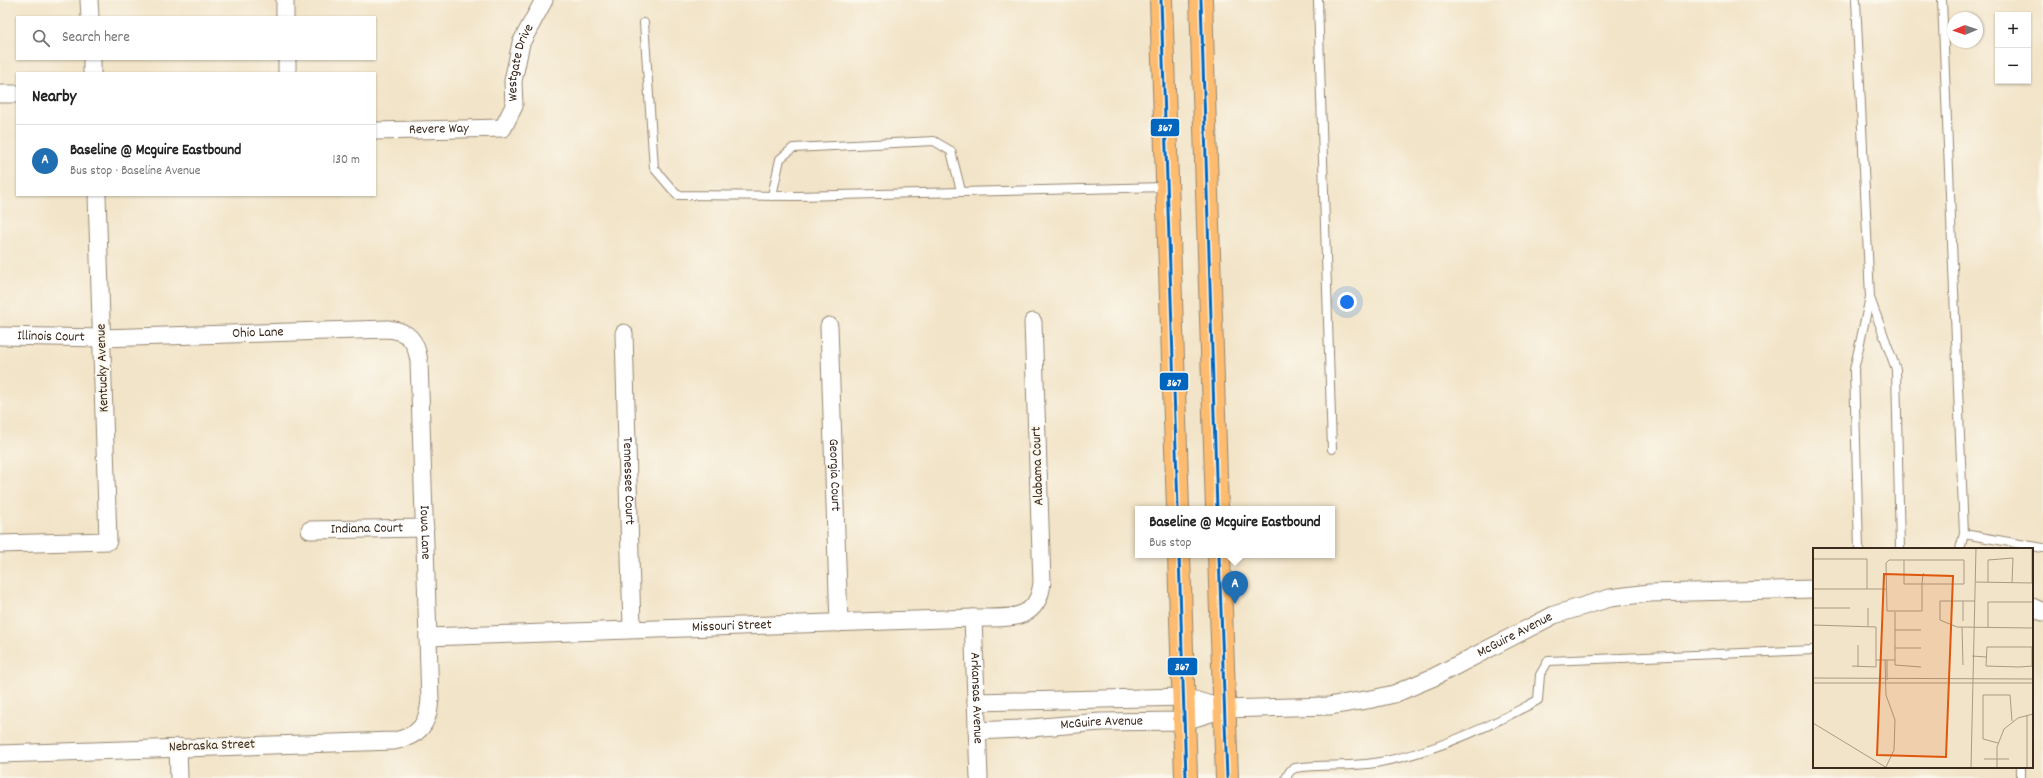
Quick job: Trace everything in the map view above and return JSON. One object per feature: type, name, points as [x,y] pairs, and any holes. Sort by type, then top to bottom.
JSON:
[{"type":"main road","points":[[1161,0],[1178,506]]},
{"type":"main road","points":[[1201,0],[1217,506]]},
{"type":"main road","points":[[1179,558],[1186,778]]},
{"type":"main road","points":[[1219,558],[1227,778]]},
{"type":"street","points":[[89,0],[90,16]]},
{"type":"street","points":[[285,0],[285,16]]},
{"type":"street","name":"Westgate Drive","points":[[503,128],[514,106],[513,81],[521,43],[544,0]]},
{"type":"street","points":[[92,60],[92,72]]},
{"type":"street","points":[[286,60],[287,72]]},
{"type":"street","points":[[0,94],[16,94]]},
{"type":"street","name":"Revere Way","points":[[376,131],[503,128]]},
{"type":"street","name":"Kentucky Avenue","points":[[0,544],[108,541],[96,196]]},
{"type":"street","name":"Alabama Court","points":[[1034,322],[1042,582],[1040,595],[1034,608]]},
{"type":"street","name":"Georgia Court","points":[[829,326],[839,623]]},
{"type":"street","name":"Ohio Lane","points":[[102,338],[388,329],[405,333],[411,338]]},
{"type":"street","name":"Tennessee Court","points":[[624,333],[632,629]]},
{"type":"street","name":"Illinois Court","points":[[0,336],[102,338]]},
{"type":"street","name":"Iowa Lane","points":[[411,338],[418,352],[419,361],[430,700],[426,719],[421,728]]},
{"type":"street","name":"Indiana Court","points":[[310,530],[424,528]]},
{"type":"street","name":"McGuire Avenue","points":[[977,731],[1101,722],[1185,721],[1224,709],[1350,704],[1394,694],[1454,668],[1554,615],[1610,598],[1649,594],[1813,589]]},
{"type":"street","points":[[2033,607],[2043,612]]},
{"type":"street","name":"Missouri Street","points":[[428,637],[973,618],[1010,616],[1027,612],[1034,608]]},
{"type":"street","name":"Arkansas Avenue","points":[[973,618],[979,778]]},
{"type":"street","name":"McGuire Avenue","points":[[976,702],[1184,697],[1224,709]]},
{"type":"street","name":"Nebraska Street","points":[[0,754],[394,741],[408,737],[421,728]]},
{"type":"street","points":[[178,747],[180,778]]},
{"type":"lane","points":[[1318,0],[1332,449]]},
{"type":"lane","points":[[1856,0],[1870,297],[1854,370],[1859,548]]},
{"type":"lane","points":[[1942,0],[1964,534],[1960,548]]},
{"type":"lane","points":[[644,22],[654,168],[676,195],[772,196],[1167,187]]},
{"type":"lane","points":[[772,196],[780,159],[794,148],[934,142],[951,151],[962,191]]},
{"type":"lane","points":[[1870,297],[1896,369],[1900,548]]},
{"type":"lane","points":[[1964,534],[2043,548]]},
{"type":"lane","points":[[1286,778],[1290,771],[1295,768],[1363,764],[1399,758],[1440,745],[1494,723],[1538,700],[1540,675],[1548,661],[1813,650]]},
{"type":"lane","points":[[2021,778],[2022,768]]},
{"type":"transit line","name":"367","points":[[1161,0],[1178,506]]},
{"type":"transit line","name":"367","points":[[1201,0],[1217,506]]},
{"type":"transit line","name":"367","points":[[1179,558],[1186,778]]},
{"type":"transit line","name":"367","points":[[1219,558],[1227,778]]},
{"type":"place","name":"Baseline @ Mcguire Eastbound","points":[[1235,604]]}]
